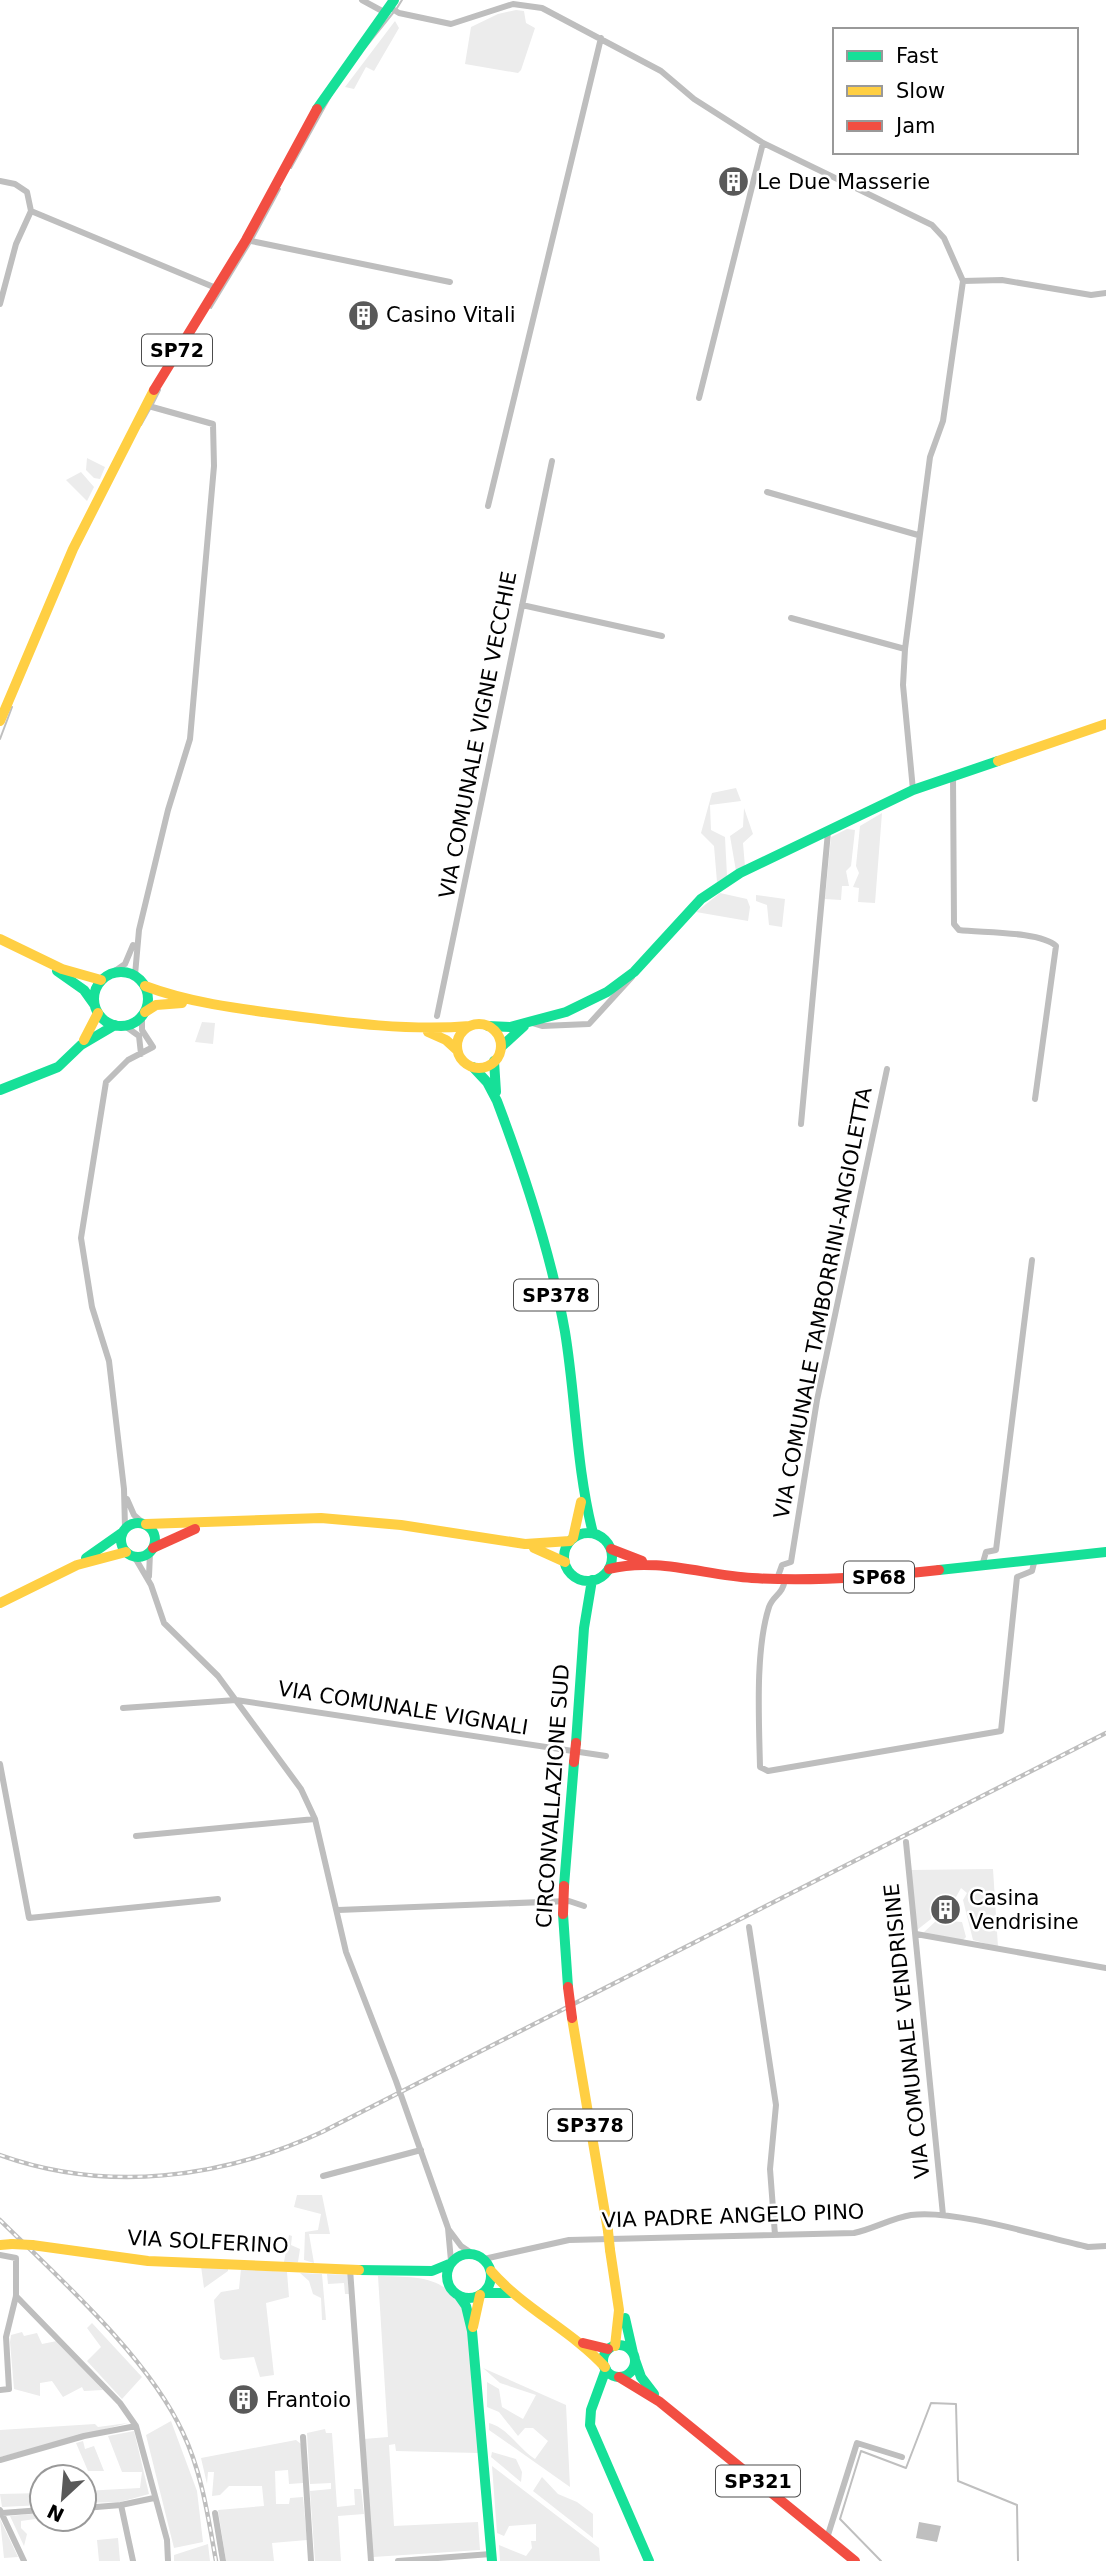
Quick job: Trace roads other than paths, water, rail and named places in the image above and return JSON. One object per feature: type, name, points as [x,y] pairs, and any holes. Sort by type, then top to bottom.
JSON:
[{"type":"main road","name":"SP72","points":[[0,721],[73,549],[150,407],[216,288],[251,242],[323,97],[389,6]]},
{"type":"main road","points":[[488,1026],[510,1027],[566,1012],[591,1001],[634,972],[709,892],[740,873],[913,790],[1106,724]]},
{"type":"main road","points":[[0,1090],[58,1066],[81,1045],[120,1026],[96,1008],[84,990],[40,960],[3,940]]},
{"type":"main road","points":[[40,960],[85,978],[101,980]]},
{"type":"main road","points":[[81,1045],[96,1008],[96,987],[101,980],[112,973],[135,975]]},
{"type":"main road","name":"SP378","points":[[135,975],[145,986],[195,1003]]},
{"type":"main road","points":[[143,1014],[148,1003],[145,986]]},
{"type":"main road","name":"SP378","points":[[120,1026],[156,1005],[195,1003],[423,1029],[456,1030],[470,1026],[488,1026]]},
{"type":"main road","points":[[473,1066],[484,1067],[494,1061],[501,1047],[530,1022]]},
{"type":"main road","points":[[457,1050],[459,1036],[470,1026]]},
{"type":"main road","points":[[488,1026],[497,1034],[501,1047]]},
{"type":"main road","name":"SP378","points":[[423,1029],[446,1040],[463,1060],[486,1079],[498,1105],[546,1253],[565,1332],[582,1492],[593,1533]]},
{"type":"main road","name":"SP378","points":[[494,1061],[498,1105]]},
{"type":"main road","name":"SP378","points":[[582,1492],[565,1562],[581,1592],[583,1628]]},
{"type":"main road","points":[[0,1603],[77,1565],[133,1523],[202,1526],[264,1518],[331,1517],[520,1543],[553,1545],[593,1533],[604,1538],[611,1549],[609,1569],[592,1580],[575,1577]]},
{"type":"main road","points":[[144,1524],[154,1532],[151,1550]]},
{"type":"main road","points":[[77,1565],[151,1550],[202,1526]]},
{"type":"main road","points":[[124,1530],[121,1542],[130,1554]]},
{"type":"main road","points":[[520,1543],[565,1562]]},
{"type":"main road","name":"SP68","points":[[611,1549],[651,1564]]},
{"type":"main road","name":"SP68","points":[[609,1569],[620,1565],[651,1564],[719,1575],[781,1579],[873,1577],[1106,1552]]},
{"type":"main road","name":"CIRCONVALLAZIONE SUD","points":[[592,1580],[583,1628],[563,1914],[572,2018],[620,2305],[620,2327],[611,2347],[611,2372],[591,2410],[590,2425],[649,2561]]},
{"type":"main road","name":"VIA SOLFERINO","points":[[0,2245],[33,2245],[148,2261],[416,2272],[432,2271],[450,2263]]},
{"type":"main road","points":[[492,2558],[472,2331],[466,2306],[449,2286],[446,2275],[450,2263],[461,2254],[473,2253],[484,2259],[510,2293],[583,2343],[611,2372],[629,2374],[634,2357]]},
{"type":"main road","points":[[472,2331],[482,2294],[490,2283],[491,2271]]},
{"type":"main road","name":"VIA SOLFERINO","points":[[416,2272],[435,2277],[449,2286]]},
{"type":"main road","points":[[459,2296],[470,2298],[482,2294],[510,2293]]},
{"type":"main road","name":"SP378","points":[[620,2305],[634,2357]]},
{"type":"main road","points":[[583,2343],[628,2347],[641,2377],[660,2402]]},
{"type":"main road","name":"SP321","points":[[611,2372],[660,2402],[855,2561]]},
{"type":"street","points":[[362,0],[389,6],[399,13],[451,24],[495,8],[528,4],[601,38],[661,71],[694,99],[762,143],[932,225],[944,238],[962,281],[943,421],[930,457],[905,649],[903,685],[913,790]]},
{"type":"street","points":[[488,506],[601,38]]},
{"type":"street","points":[[699,398],[762,143]]},
{"type":"street","points":[[0,181],[15,184],[27,192],[31,211],[16,244],[0,304]]},
{"type":"street","points":[[31,211],[216,288]]},
{"type":"street","points":[[251,242],[450,282]]},
{"type":"street","points":[[962,281],[1003,280],[1091,295],[1106,293]]},
{"type":"street","points":[[112,973],[129,956],[139,930],[168,810],[190,739],[214,466],[213,424],[150,407]]},
{"type":"street","name":"VIA COMUNALE VIGNE VECCHIE","points":[[437,1016],[552,461]]},
{"type":"street","points":[[767,492],[918,535]]},
{"type":"street","points":[[522,605],[662,636]]},
{"type":"street","points":[[791,618],[905,649]]},
{"type":"street","points":[[953,776],[954,924],[959,930],[1016,934],[1050,941],[1056,946],[1035,1099]]},
{"type":"street","points":[[801,1125],[828,832]]},
{"type":"street","points":[[135,975],[139,930]]},
{"type":"street","points":[[530,1022],[541,1026],[589,1024],[622,990],[634,972]]},
{"type":"street","points":[[124,1530],[124,1489],[109,1361],[92,1307],[81,1238],[106,1082],[114,1071],[153,1047],[143,1035],[143,1014]]},
{"type":"street","points":[[120,1026],[139,1037],[141,1054]]},
{"type":"street","name":"VIA COMUNALE TAMBORRINI-ANGIOLETTA","points":[[781,1579],[782,1565],[791,1562],[817,1399],[887,1069]]},
{"type":"street","points":[[982,1566],[986,1552],[996,1550],[1032,1260]]},
{"type":"street","points":[[124,1489],[130,1509],[144,1524]]},
{"type":"street","points":[[151,1550],[151,1585]]},
{"type":"street","points":[[130,1554],[151,1585],[164,1623],[209,1665],[301,1789],[314,1819],[346,1952],[448,2228],[450,2263]]},
{"type":"street","points":[[781,1579],[783,1591],[769,1605],[762,1658],[760,1767],[768,1771],[1001,1731],[1017,1577],[1032,1572],[1035,1559]]},
{"type":"street","name":"VIA COMUNALE VIGNALI","points":[[123,1709],[236,1700],[606,1756]]},
{"type":"street","points":[[0,1764],[29,1918],[218,1899]]},
{"type":"street","points":[[136,1836],[314,1819]]},
{"type":"street","name":"VIA COMUNALE VENDRISINE","points":[[906,1843],[943,2215]]},
{"type":"street","points":[[338,1910],[569,1901],[584,1906]]},
{"type":"street","points":[[749,1927],[776,2105],[770,2169],[775,2235]]},
{"type":"street","points":[[916,1934],[1106,1968]]},
{"type":"street","points":[[323,2176],[421,2150]]},
{"type":"street","name":"VIA PADRE ANGELO PINO","points":[[484,2259],[569,2240],[854,2233],[875,2229],[910,2215],[943,2215],[1088,2247],[1106,2246]]},
{"type":"street","points":[[448,2228],[461,2246],[473,2253]]},
{"type":"street","points":[[0,2255],[16,2258],[16,2295],[6,2337],[9,2389],[0,2390]]},
{"type":"street","points":[[350,2269],[371,2561]]},
{"type":"street","points":[[16,2295],[102,2384],[136,2426],[147,2457],[154,2498],[167,2540],[168,2561]]},
{"type":"street","points":[[0,2460],[84,2436],[136,2426]]},
{"type":"street","points":[[303,2437],[311,2561]]},
{"type":"street","points":[[827,2538],[858,2443],[902,2456]]},
{"type":"street","points":[[98,2507],[154,2498]]},
{"type":"street","points":[[121,2505],[133,2561]]},
{"type":"street","points":[[24,2561],[1,2511],[28,2510]]},
{"type":"street","points":[[215,2513],[223,2561]]},
{"type":"street","points":[[398,2561],[492,2558]]},
{"type":"waterway","points":[[397,8],[402,0]]},
{"type":"waterway","points":[[364,49],[393,13]]},
{"type":"waterway","points":[[291,168],[332,94]]},
{"type":"waterway","points":[[253,239],[280,189]]},
{"type":"waterway","points":[[211,308],[250,244]]},
{"type":"waterway","points":[[153,404],[160,390]]},
{"type":"waterway","points":[[141,425],[150,409]]},
{"type":"waterway","points":[[0,739],[12,707]]},
{"type":"waterway","points":[[881,2561],[840,2519],[861,2451],[906,2468],[931,2403],[956,2404],[958,2481],[1017,2505],[1018,2561]]},
{"type":"railway","points":[[0,2155],[40,2167],[122,2177],[204,2170],[284,2148],[322,2132],[1106,1733]]},
{"type":"railway","points":[[0,2220],[101,2320],[126,2348],[168,2405],[190,2448],[195,2464],[216,2561]]},
{"type":"place","name":"Le Due Masserie","points":[[734,182]]},
{"type":"place","name":"Casino Vitali","points":[[363,315]]},
{"type":"place","name":"Casina Vendrisine","points":[[946,1910]]},
{"type":"place","name":"Frantoio","points":[[243,2400]]}]
